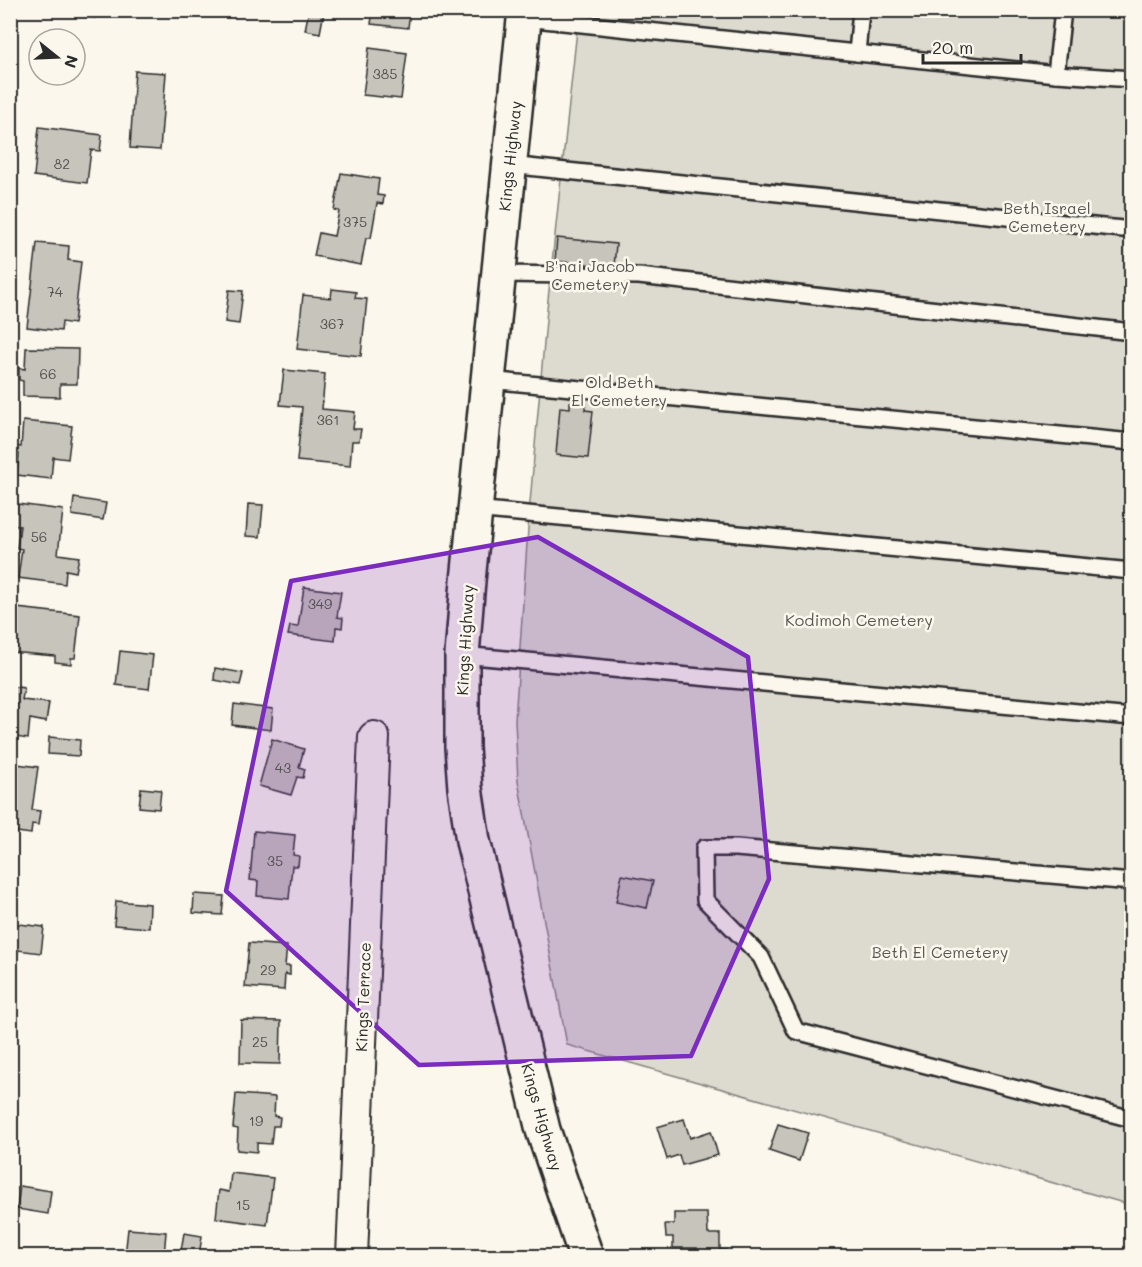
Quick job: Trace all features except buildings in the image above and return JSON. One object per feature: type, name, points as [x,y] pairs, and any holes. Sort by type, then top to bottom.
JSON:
[{"type":"main road","name":"Kings Highway","points":[[525,14],[474,508],[462,655],[465,788],[480,875],[543,1130],[586,1257]]},
{"type":"street","name":"Kings Terrace","points":[[352,1257],[374,737]]},
{"type":"lane","points":[[857,53],[861,10]]},
{"type":"lane","points":[[1056,74],[1063,10]]},
{"type":"lane","points":[[525,14],[857,53],[1056,74],[1131,79]]},
{"type":"lane","points":[[509,165],[1131,230]]},
{"type":"lane","points":[[498,274],[639,276],[1131,332]]},
{"type":"lane","points":[[488,380],[1131,442]]},
{"type":"lane","points":[[474,508],[1131,571]]},
{"type":"lane","points":[[462,655],[1131,717]]},
{"type":"lane","points":[[1131,882],[736,848],[704,848],[705,900],[761,957],[796,1031],[1131,1119]]},
{"type":"highlighted area","points":[[538,537],[748,657],[769,879],[691,1056],[419,1065],[226,891],[291,581]]},
{"type":"green space","points":[[579,11],[1131,11],[1131,1205],[567,1045],[518,781],[515,721],[529,514],[547,309]]},
{"type":"park label","name":"Beth Israel Cemetery","points":[[1047,217]]},
{"type":"park label","name":"B'nai Jacob Cemetery","points":[[590,275]]},
{"type":"park label","name":"Old Beth El Cemetery","points":[[619,391]]},
{"type":"park label","name":"Kodimoh Cemetery","points":[[859,620]]},
{"type":"park label","name":"Beth El Cemetery","points":[[940,952]]}]
